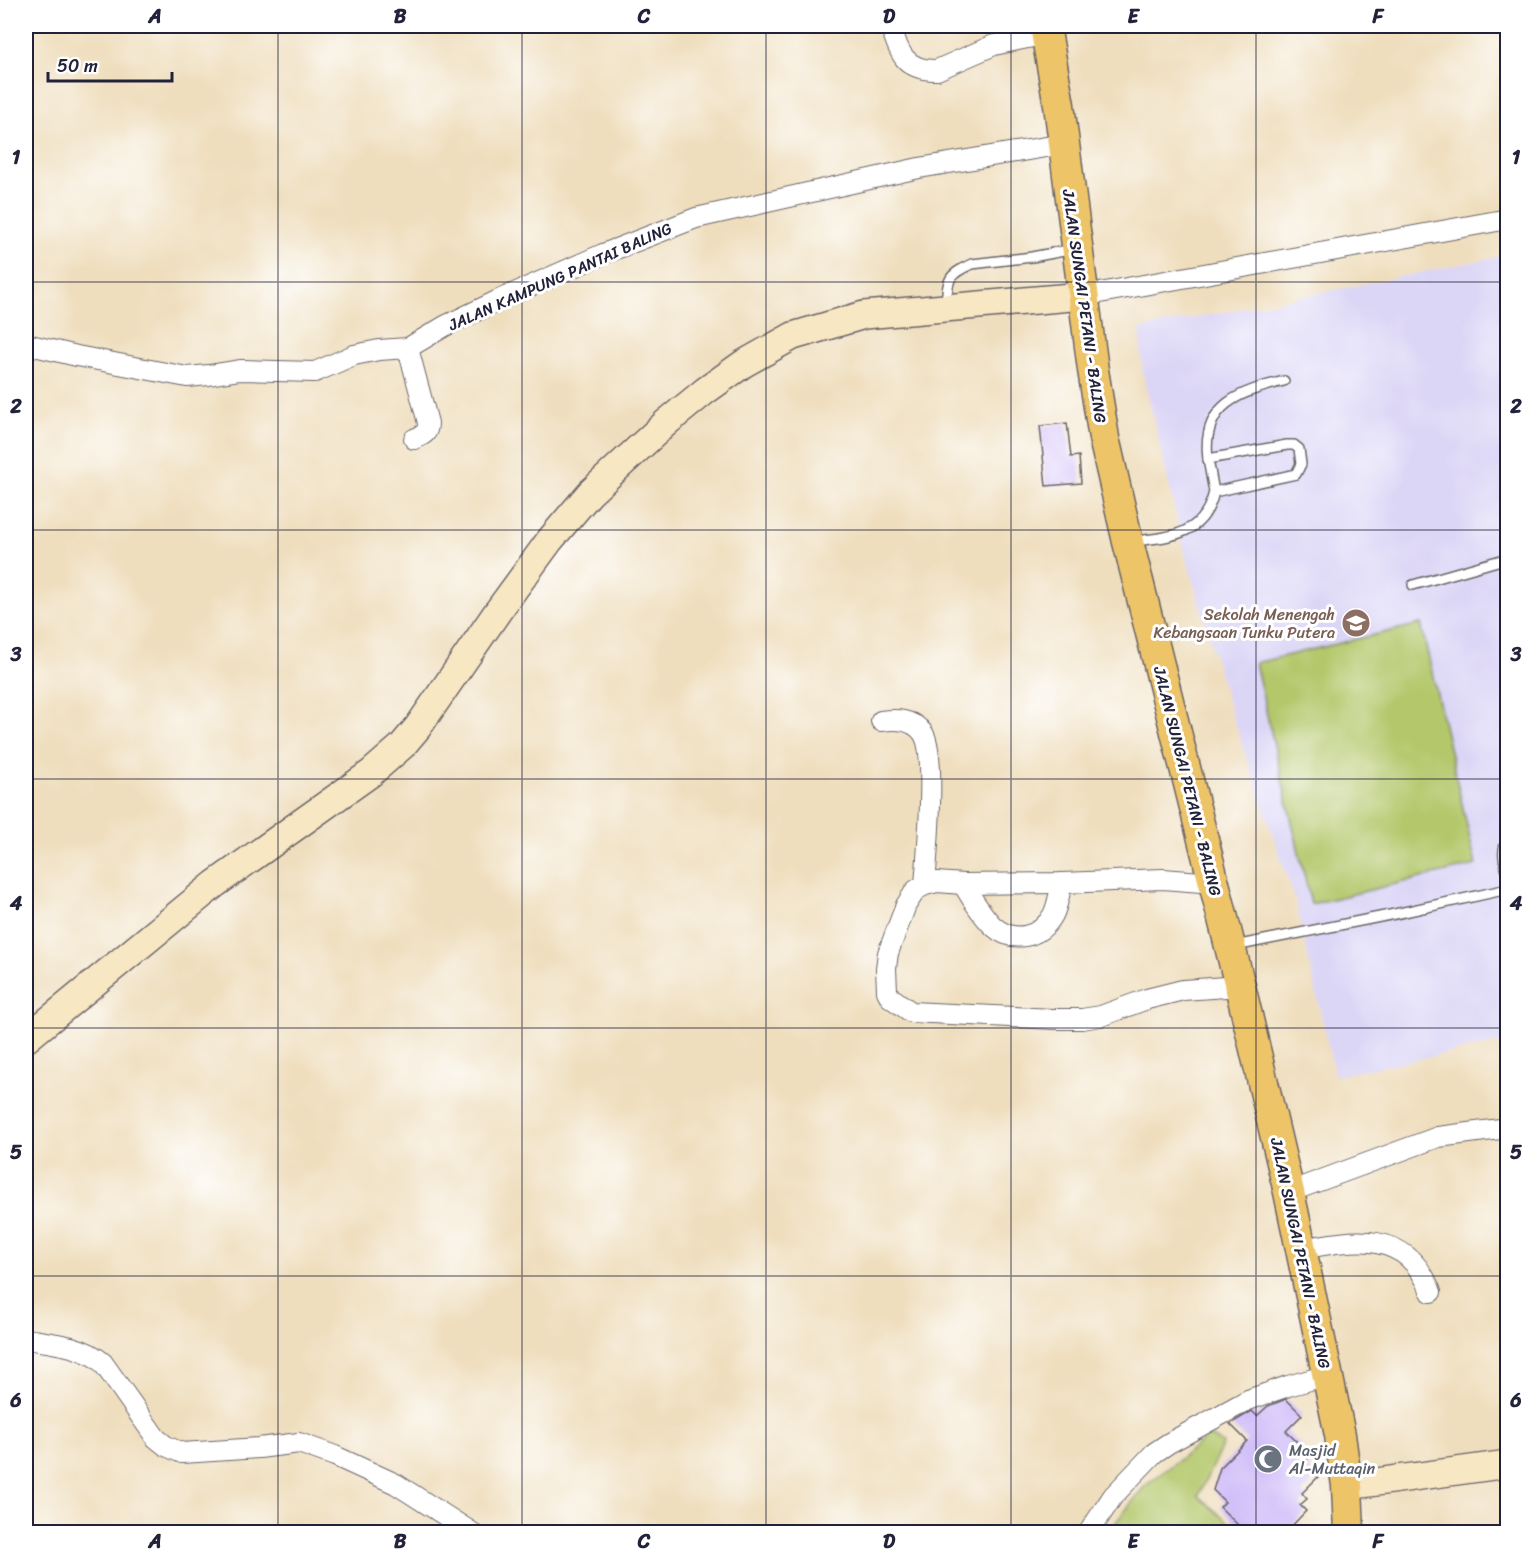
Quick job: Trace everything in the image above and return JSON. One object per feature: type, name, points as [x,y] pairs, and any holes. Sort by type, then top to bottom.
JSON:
[{"type":"main road","name":"JALAN SUNGAI PETANI - BALING","points":[[1046,30],[1104,438],[1240,986],[1301,1250],[1328,1375],[1347,1486],[1349,1533]]},
{"type":"street","points":[[891,26],[902,58],[914,66],[931,70],[937,70],[994,45],[1046,30]]},
{"type":"street","name":"JALAN KAMPUNG PANTAI BALING","points":[[26,344],[77,356],[187,376],[240,370],[315,372],[354,355],[408,348],[445,326],[511,295],[603,254],[696,218],[919,168],[1064,144]]},
{"type":"street","points":[[26,1039],[215,884],[370,773],[402,746],[418,728],[498,611],[544,549],[590,493],[621,463],[705,391],[768,349],[814,328],[864,315],[1083,296],[1508,219]]},
{"type":"street","points":[[408,348],[429,423],[425,434],[414,439]]},
{"type":"street","points":[[881,721],[897,719],[915,724],[924,733],[928,746],[930,822],[925,885]]},
{"type":"street","points":[[1214,883],[1152,879],[1062,883],[937,882],[925,885],[916,890],[906,905],[888,953],[887,991],[903,1008],[911,1012],[1082,1019],[1114,1012],[1148,999],[1183,990],[1240,986]]},
{"type":"street","points":[[963,884],[975,904],[994,927],[1004,933],[1025,937],[1036,933],[1052,917],[1062,883]]},
{"type":"street","points":[[1288,1192],[1438,1137],[1508,1128]]},
{"type":"street","points":[[1301,1250],[1358,1240],[1384,1245],[1400,1251],[1414,1261],[1431,1292]]},
{"type":"street","points":[[26,1339],[71,1347],[97,1357],[156,1438],[166,1446],[182,1453],[204,1453],[299,1443],[335,1456],[396,1484],[471,1533]]},
{"type":"street","points":[[1089,1533],[1113,1496],[1154,1454],[1169,1443],[1248,1400],[1328,1375]]},
{"type":"street","points":[[1347,1486],[1508,1464]]},
{"type":"lane","points":[[946,307],[948,283],[955,272],[972,264],[1077,249]]},
{"type":"lane","points":[[1128,542],[1158,538],[1196,525],[1208,512],[1214,492],[1207,448],[1217,412],[1239,394],[1284,381]]},
{"type":"lane","points":[[1208,459],[1287,445],[1299,449],[1301,457],[1296,474],[1214,492]]},
{"type":"lane","points":[[1413,585],[1508,558]]},
{"type":"lane","points":[[1508,839],[1505,842],[1503,854],[1508,875]]},
{"type":"lane","points":[[1230,947],[1508,889]]},
{"type":"shaded area","name":"Sekolah Menengah Kebangsaan Tunku Putera","points":[[1507,255],[1507,1041],[1335,1076],[1296,903],[1226,697],[1184,549],[1142,370],[1140,329]]},
{"type":"green space","points":[[1421,624],[1476,865],[1311,904],[1255,663]]},
{"type":"green space","points":[[1209,1436],[1223,1444],[1198,1496],[1240,1532],[1108,1532],[1145,1486]]},
{"type":"building","points":[[1067,423],[1071,457],[1079,456],[1081,483],[1046,486],[1040,426]]},
{"type":"building","name":"Masjid Al-Muttaqin","points":[[1286,1399],[1302,1415],[1286,1431],[1311,1456],[1303,1463],[1318,1477],[1302,1493],[1307,1499],[1300,1505],[1306,1511],[1285,1533],[1255,1533],[1249,1527],[1245,1532],[1220,1507],[1225,1502],[1213,1490],[1220,1468],[1247,1441],[1230,1424],[1252,1411],[1257,1416],[1268,1406]]},
{"type":"place","name":"Sekolah Menengah Kebangsaan Tunku Putera","points":[[1356,623]]},
{"type":"place","name":"Masjid Al-Muttaqin","points":[[1268,1459]]}]
